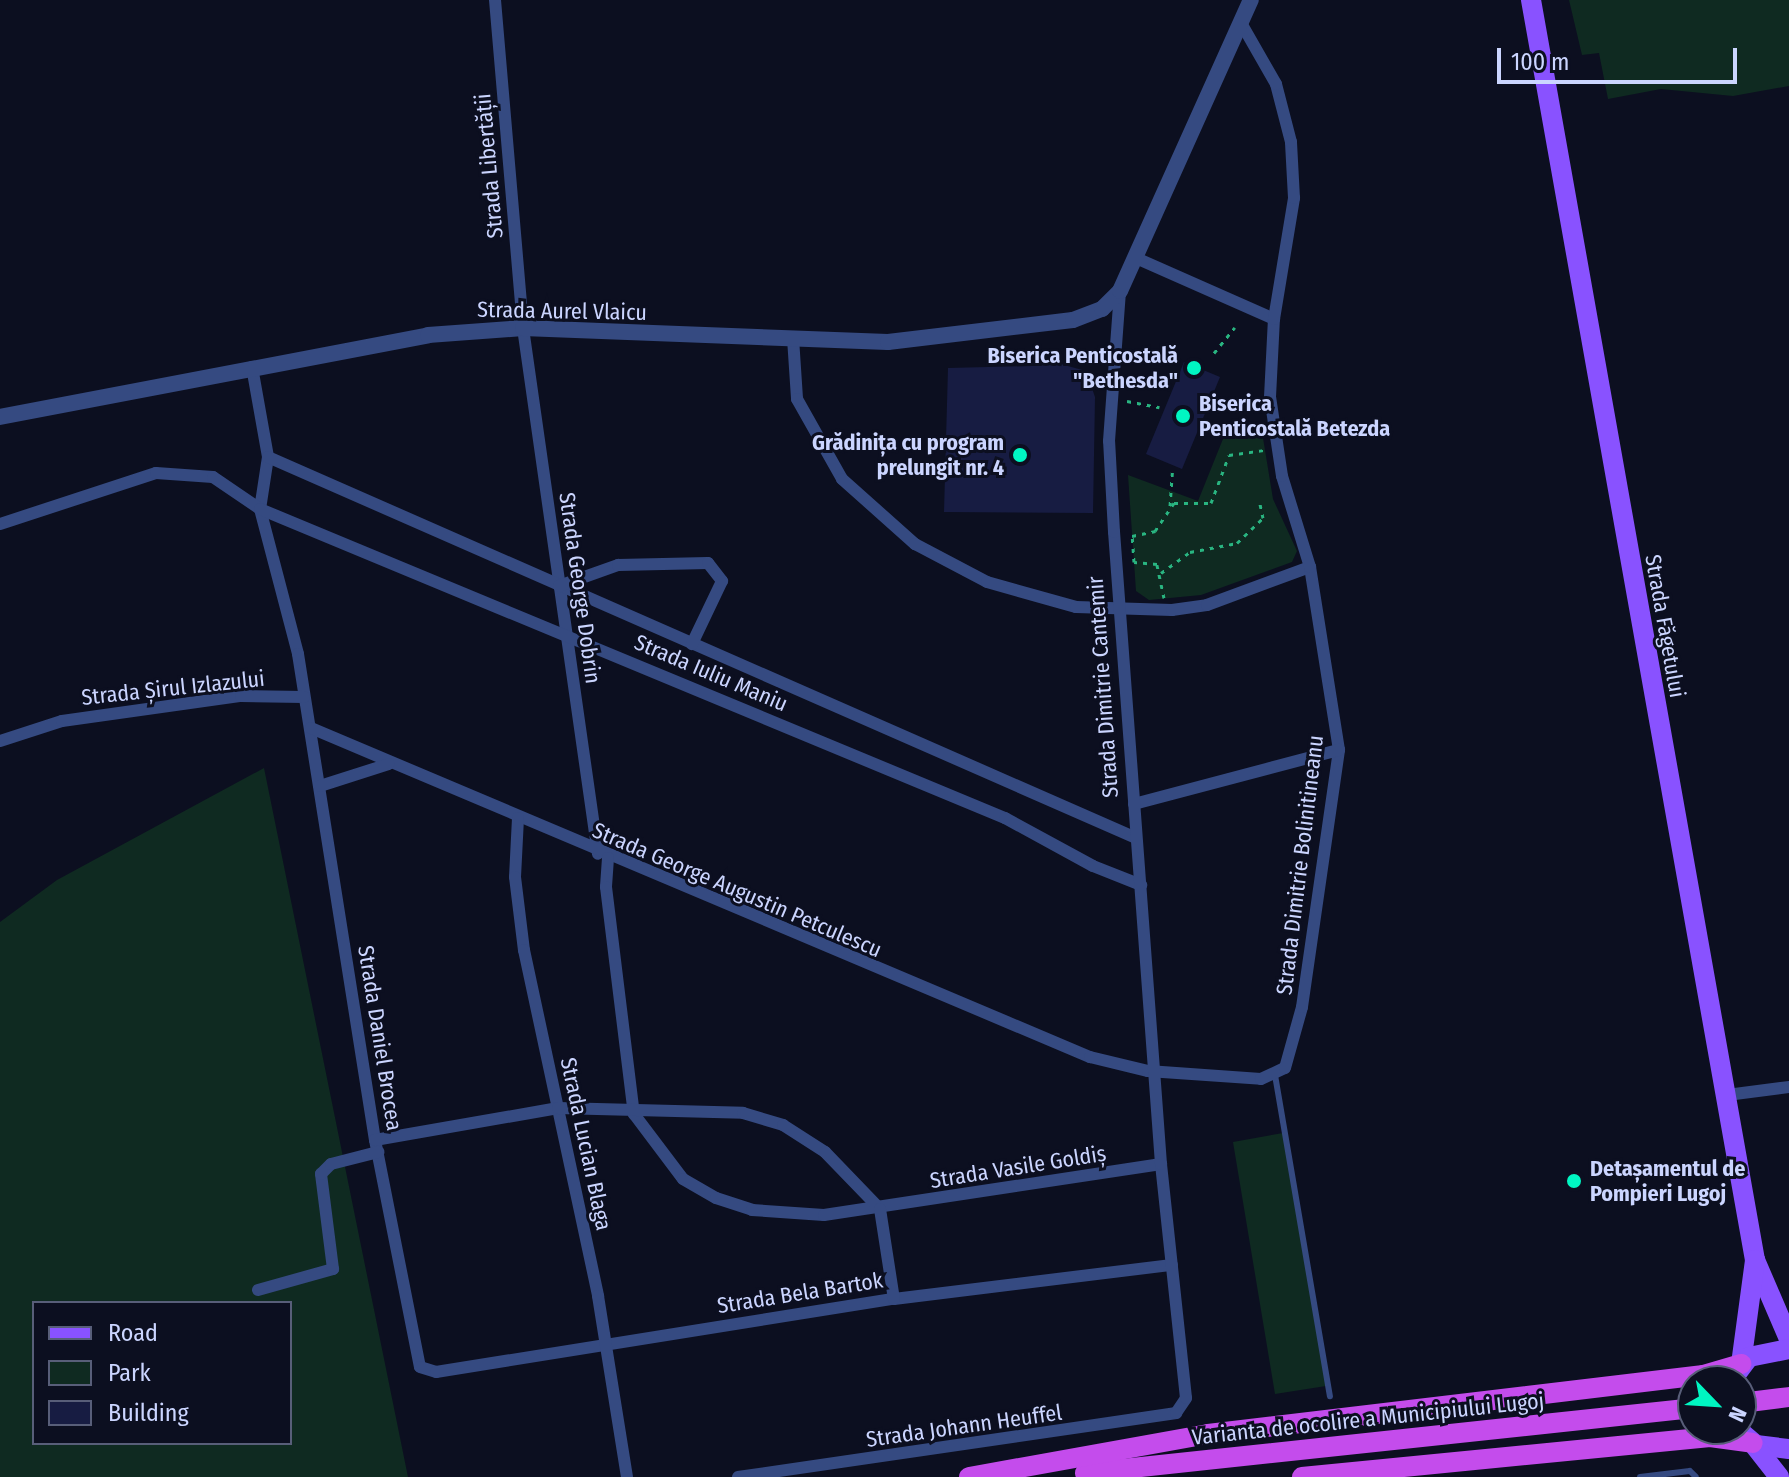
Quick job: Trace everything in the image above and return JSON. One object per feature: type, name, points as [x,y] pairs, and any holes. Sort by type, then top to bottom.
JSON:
[{"type":"highway","points":[[969,1477],[1208,1434],[1677,1378]]},
{"type":"highway","points":[[1757,1401],[1789,1397]]},
{"type":"highway","name":"Varianta de ocolire a Municipiului Lugoj","points":[[1048,1477],[1677,1410]]},
{"type":"highway","points":[[1302,1477],[1677,1440]]},
{"type":"main road","name":"Strada Făgetului","points":[[1531,0],[1755,1260],[1789,1339]]},
{"type":"main road","name":"Strada Făgetului","points":[[1737,1365],[1755,1260]]},
{"type":"main road","points":[[1744,1365],[1759,1351],[1789,1349]]},
{"type":"main road","points":[[1757,1440],[1789,1449]]},
{"type":"main road","points":[[1752,1445],[1779,1477]]},
{"type":"street","name":"Strada Libertății","points":[[495,0],[523,328]]},
{"type":"street","name":"Strada Dimitrie Cantemir","points":[[1186,1398],[1161,1164],[1109,441],[1120,291],[1251,0]]},
{"type":"street","name":"Strada Dimitrie Bolinitineanu","points":[[1241,23],[1276,84],[1291,142],[1294,198],[1274,319],[1270,397],[1282,476],[1310,567],[1339,750],[1302,1007],[1290,1059],[1275,1075]]},
{"type":"street","points":[[1136,258],[1274,319]]},
{"type":"street","name":"Strada Aurel Vlaicu","points":[[0,417],[428,335],[523,328],[888,342],[1034,328],[1102,309],[1120,291]]},
{"type":"street","name":"Strada George Dobrin","points":[[523,328],[566,633],[603,856]]},
{"type":"street","points":[[793,338],[797,399],[816,442],[873,512],[987,582],[1076,607],[1121,611],[1207,605],[1310,567]]},
{"type":"street","points":[[252,367],[268,457],[260,509],[304,697]]},
{"type":"street","name":"Strada Iuliu Maniu","points":[[268,457],[1136,838]]},
{"type":"street","name":"Strada Iuliu Maniu","points":[[0,524],[68,499],[178,472],[213,477],[260,509],[566,633],[1005,818],[1093,866],[1141,885]]},
{"type":"street","points":[[559,586],[618,565],[708,563],[722,581],[692,644]]},
{"type":"street","name":"Strada Șirul Izlazului","points":[[0,741],[62,721],[241,696],[304,697]]},
{"type":"street","name":"Strada Daniel Brocea","points":[[304,697],[376,1146],[420,1367],[436,1372]]},
{"type":"street","name":"Strada George Augustin Petculescu","points":[[311,728],[603,856],[1090,1057],[1155,1071]]},
{"type":"street","points":[[1134,804],[1339,750]]},
{"type":"street","points":[[320,786],[389,764]]},
{"type":"street","name":"Strada Lucian Blaga","points":[[518,818],[515,877],[524,950],[606,1345],[627,1477]]},
{"type":"street","name":"Strada Vasile Goldiș","points":[[603,856],[634,1114],[683,1179],[716,1198],[752,1210],[824,1215],[880,1209],[1161,1164]]},
{"type":"street","points":[[1155,1071],[1275,1075]]},
{"type":"street","points":[[1727,1095],[1789,1087]]},
{"type":"street","points":[[258,1290],[333,1269],[321,1174],[331,1164],[376,1146],[558,1108],[634,1114],[743,1113],[783,1125],[825,1152],[880,1209],[894,1299]]},
{"type":"street","name":"Strada Bela Bartok","points":[[436,1372],[894,1299],[1172,1265]]},
{"type":"street","name":"Strada Johann Heuffel","points":[[738,1477],[1176,1413],[1186,1398]]},
{"type":"lane","points":[[1275,1075],[1330,1396]]},
{"type":"lane","points":[[1640,1477],[1690,1471],[1696,1477]]},
{"type":"path","points":[[1214,353],[1235,327]]},
{"type":"path","points":[[1127,401],[1159,407]]},
{"type":"path","points":[[1170,506],[1211,503],[1232,452],[1271,450]]},
{"type":"path","points":[[1164,602],[1161,573],[1154,562],[1134,562],[1132,536],[1155,531],[1170,506],[1173,467]]},
{"type":"path","points":[[1161,573],[1190,552],[1237,543],[1263,518],[1259,499]]},
{"type":"green space","points":[[1569,0],[1789,0],[1789,86],[1733,96],[1661,89],[1608,99],[1599,53],[1582,55]]},
{"type":"green space","points":[[1227,429],[1263,438],[1273,499],[1297,551],[1292,562],[1201,595],[1149,600],[1136,591],[1128,475],[1198,501]]},
{"type":"green space","points":[[264,768],[408,1477],[0,1477],[0,922],[57,880]]},
{"type":"green space","points":[[1283,1133],[1326,1386],[1275,1394],[1233,1142]]},
{"type":"building","name":"Grădinița cu program prelungit nr. 4","points":[[1024,354],[1086,371],[1095,397],[1093,513],[944,512],[948,368],[1032,366]]},
{"type":"building","name":"Biserica Penticostală Betezda","points":[[1184,362],[1220,377],[1182,469],[1146,454]]},
{"type":"place","name":"Biserica Penticostală \"Bethesda\"","points":[[1194,368]]},
{"type":"place","name":"Biserica Penticostală Betezda","points":[[1183,416]]},
{"type":"place","name":"Grădinița cu program prelungit nr. 4","points":[[1020,455]]},
{"type":"place","name":"Detașamentul de Pompieri Lugoj","points":[[1574,1181]]}]
